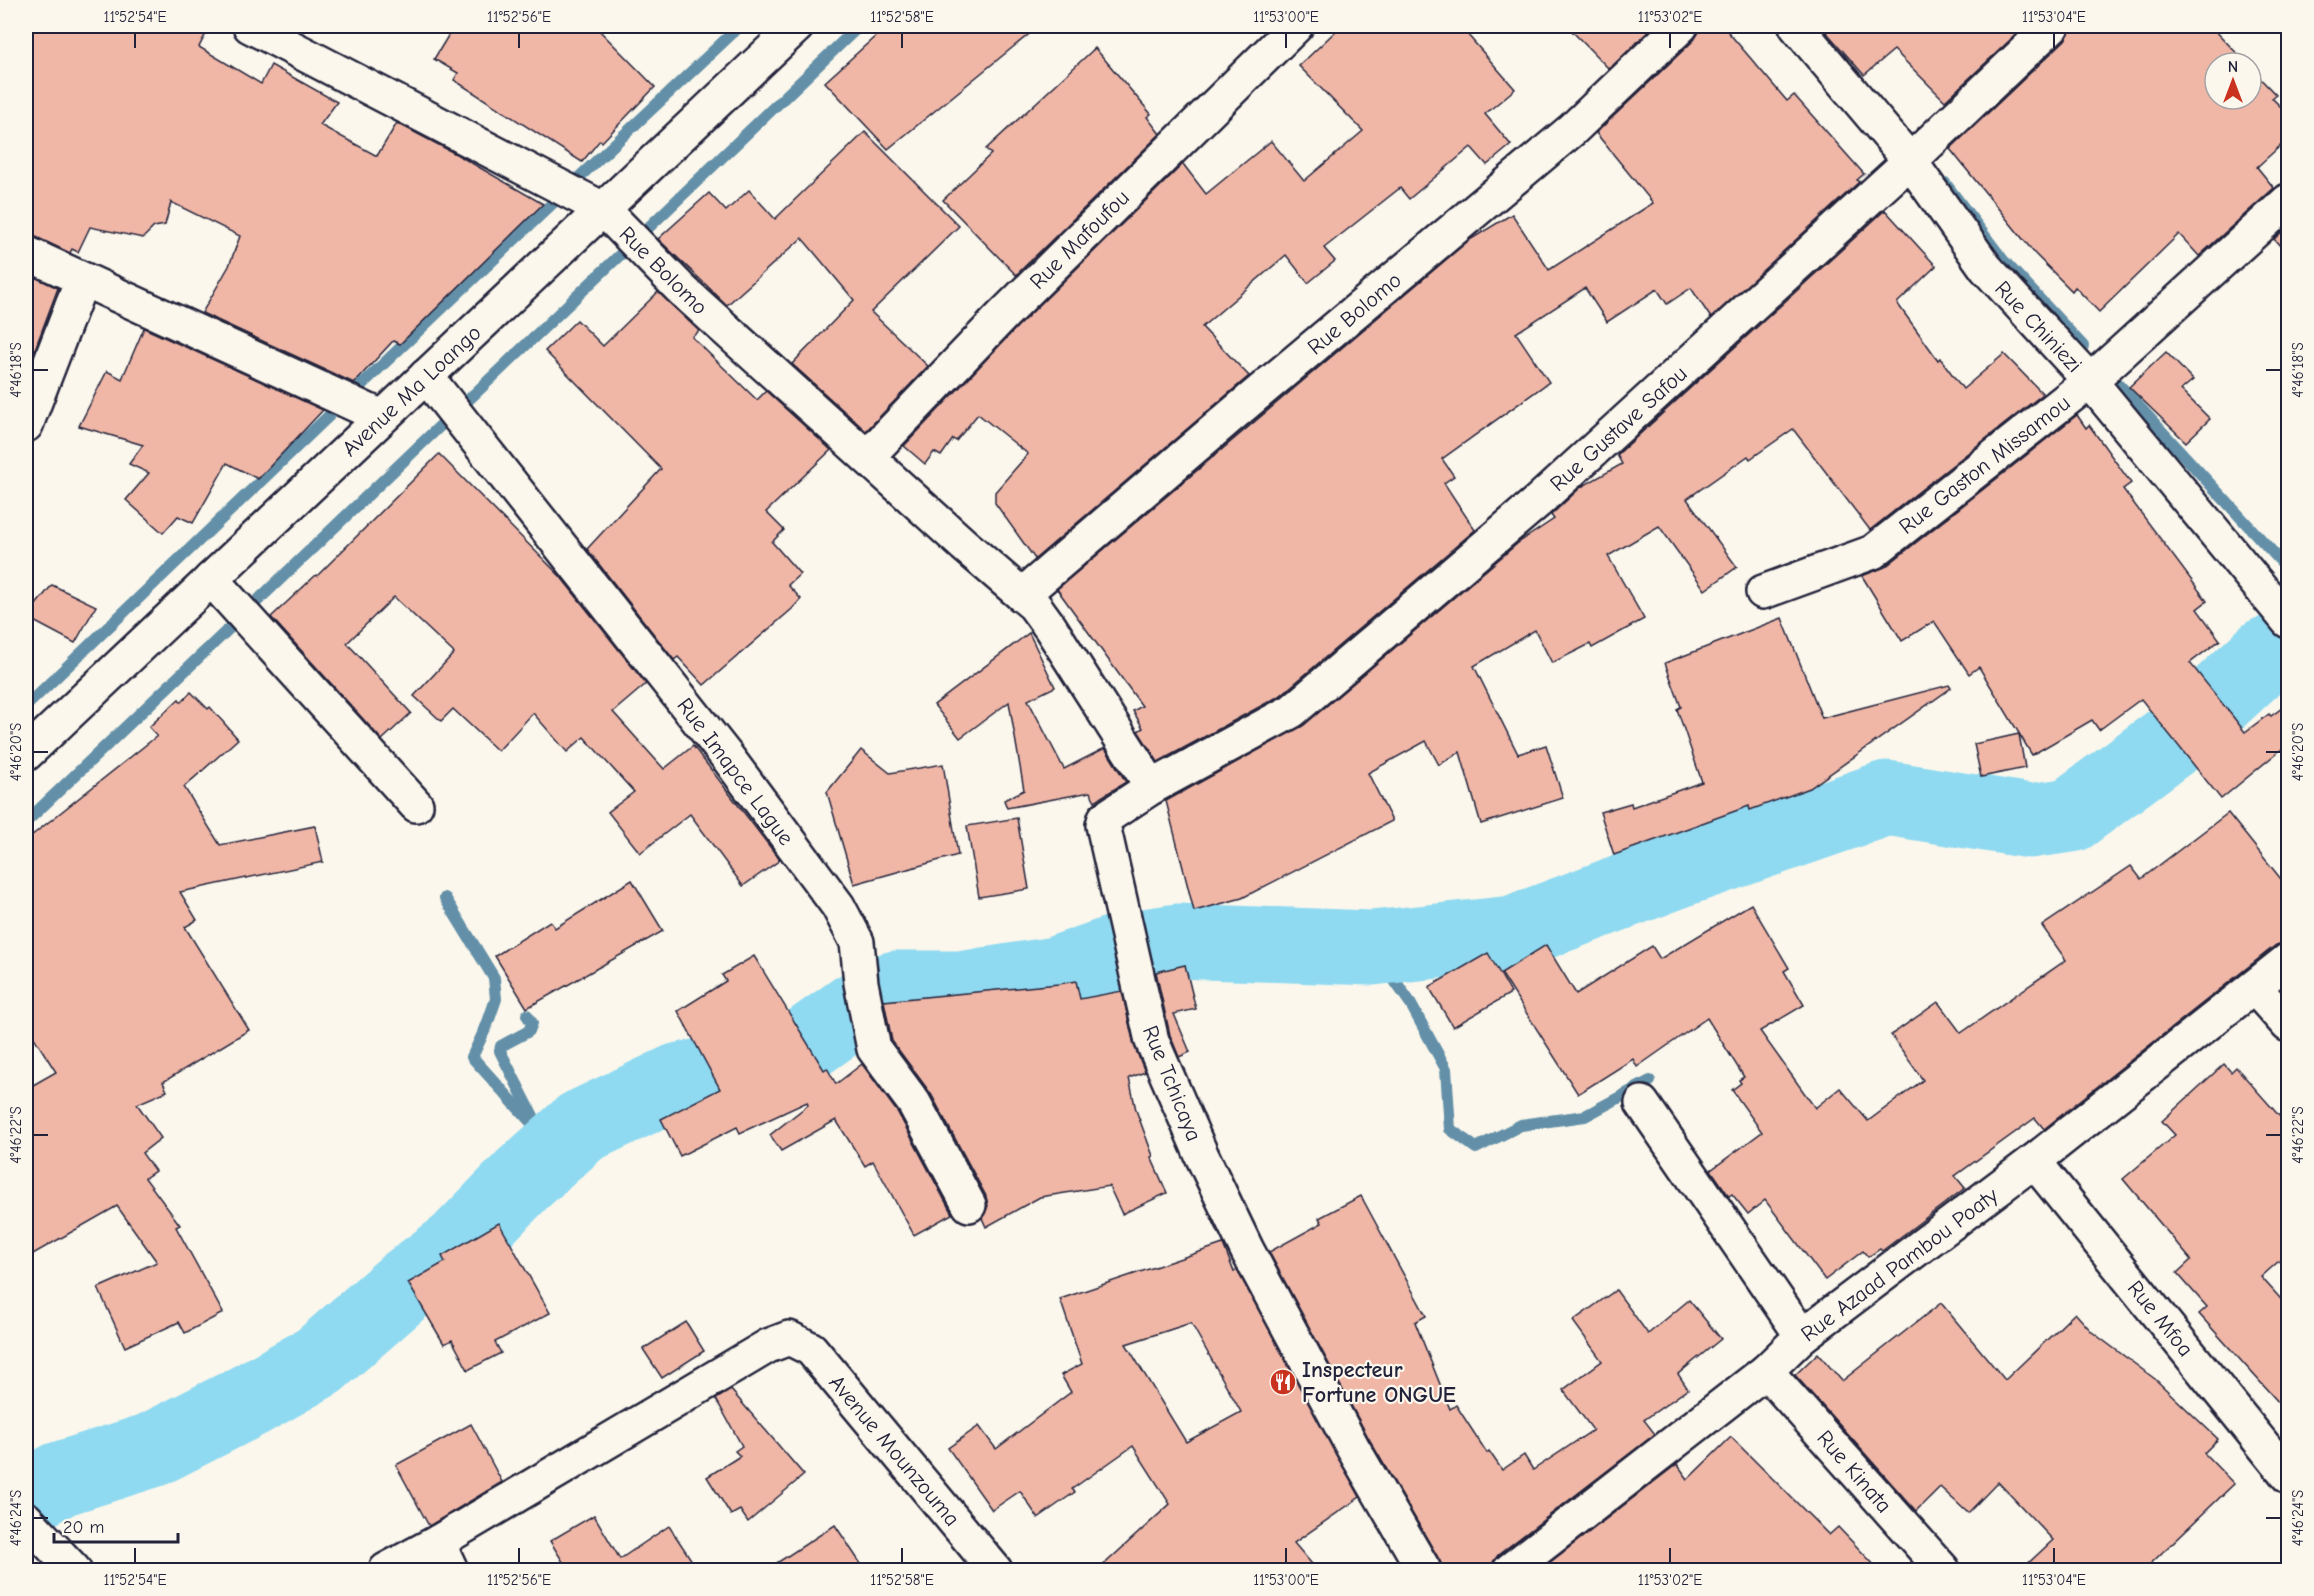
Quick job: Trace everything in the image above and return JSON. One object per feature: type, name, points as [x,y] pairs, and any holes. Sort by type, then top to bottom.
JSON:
[{"type":"street","name":"Rue Bolomo","points":[[250,26],[603,209],[681,289],[1028,600],[1232,415],[1573,129],[1681,26]]},
{"type":"street","name":"Avenue Ma Loango","points":[[26,754],[797,26]]},
{"type":"street","name":"Rue Mafoufou","points":[[867,457],[1004,314],[1296,26]]},
{"type":"street","name":"Rue Chiniezi","points":[[1796,26],[1910,161],[1986,268],[2090,381],[2289,621]]},
{"type":"street","name":"Rue Gustave Safou","points":[[1152,787],[1292,711],[1537,502],[1910,161],[2052,26]]},
{"type":"street","name":"Rue Gaston Missamou","points":[[1763,592],[1873,552],[2090,381],[2289,201]]},
{"type":"street","points":[[26,254],[382,417]]},
{"type":"street","points":[[26,425],[82,280]]},
{"type":"street","name":"Rue Imapce Lague","points":[[426,376],[728,758],[838,906],[857,942],[861,983],[874,1049],[914,1103],[969,1205]]},
{"type":"street","points":[[211,579],[416,805]]},
{"type":"street","points":[[1028,600],[1152,787]]},
{"type":"street","name":"Rue Tchicaya","points":[[1152,787],[1105,818],[1103,825],[1152,1041],[1202,1156],[1247,1250],[1353,1448],[1424,1570]]},
{"type":"street","name":"Rue Azaad Pambou Poaty","points":[[1510,1570],[1766,1371],[1802,1336],[2034,1161],[2289,960]]},
{"type":"street","points":[[2255,988],[2289,1025]]},
{"type":"street","points":[[1642,1103],[1802,1336]]},
{"type":"street","name":"Rue Mfoa","points":[[2034,1161],[2289,1476]]},
{"type":"street","name":"Avenue Mounzouma","points":[[445,1556],[768,1346],[789,1338],[811,1348],[994,1570]]},
{"type":"street","name":"Rue Kinata","points":[[1766,1371],[1943,1570]]},
{"type":"street","points":[[26,1519],[74,1570]]},
{"type":"street","points":[[386,1570],[445,1556]]},
{"type":"building","points":[[26,26],[210,26],[199,47],[261,84],[271,65],[337,102],[320,125],[377,156],[397,123],[543,204],[400,344],[393,341],[354,383],[202,313],[229,266],[240,236],[171,202],[165,225],[154,227],[143,238],[90,227],[78,252],[72,249],[70,253],[26,234]]},
{"type":"building","points":[[454,26],[595,26],[655,87],[602,142],[600,140],[582,162],[454,80],[458,73],[434,59]]},
{"type":"building","points":[[887,26],[1039,26],[888,149],[825,82]]},
{"type":"building","points":[[1341,26],[1460,26],[1515,89],[1485,114],[1511,145],[1487,165],[1471,147],[1409,199],[1400,188],[1324,248],[1335,261],[1308,283],[1286,255],[1202,327],[1249,376],[1035,559],[995,503],[995,492],[1028,454],[978,414],[956,441],[953,439],[941,456],[934,452],[925,464],[904,446],[1017,327],[1183,164],[1206,194],[1271,141],[1304,181],[1363,131],[1299,66]]},
{"type":"building","points":[[1567,26],[1654,26],[1609,69]]},
{"type":"building","points":[[1699,26],[1723,26],[1787,101],[1794,95],[1864,174],[1857,180],[1859,182],[1711,318],[1691,288],[1667,304],[1657,289],[1607,322],[1585,288],[1516,333],[1549,382],[1442,459],[1454,476],[1444,483],[1475,530],[1281,695],[1158,762],[1138,731],[1143,728],[1133,711],[1142,706],[1057,589],[1468,241],[1512,214],[1549,270],[1653,203],[1596,133],[1694,40],[1699,32]]},
{"type":"building","points":[[1821,26],[2025,26],[1945,101],[1894,50],[1864,75]]},
{"type":"building","points":[[2070,26],[2211,26],[2235,51],[2203,51],[2203,111],[2263,111],[2263,81],[2276,95],[2272,98],[2289,115],[2289,138],[2257,167],[2274,188],[2199,256],[2179,234],[2099,312],[2075,287],[2072,291],[2035,254],[1950,149],[2065,40],[2070,32]]},
{"type":"building","points":[[1095,48],[1151,114],[1147,117],[1160,134],[1016,275],[943,200],[991,154],[986,149]]},
{"type":"building","points":[[865,132],[959,226],[871,312],[928,366],[866,431],[792,364],[854,300],[802,238],[727,305],[658,239],[709,193],[726,211],[749,190],[775,219]]},
{"type":"building","points":[[1885,210],[1936,266],[1897,303],[1938,360],[1940,358],[1963,389],[2004,354],[2043,394],[1870,530],[1793,429],[1750,459],[1748,456],[1687,499],[1737,567],[1705,590],[1659,526],[1608,556],[1644,619],[1592,648],[1590,644],[1552,663],[1535,630],[1474,666],[1518,754],[1546,745],[1563,798],[1481,824],[1460,752],[1439,765],[1426,741],[1368,773],[1392,821],[1242,898],[1194,911],[1166,801],[1304,725],[1518,543],[1554,519],[1551,515],[1581,487],[1622,464],[1617,455]]},
{"type":"building","points":[[2289,226],[2289,256],[2274,239]]},
{"type":"building","points":[[26,273],[58,288],[29,365],[26,365]]},
{"type":"building","points":[[658,292],[699,331],[692,337],[757,400],[766,391],[831,450],[766,512],[784,530],[772,542],[800,574],[788,585],[801,599],[704,685],[678,657],[674,660],[587,549],[661,469],[545,351],[577,320],[603,346]]},
{"type":"building","points":[[144,328],[323,410],[258,479],[227,463],[193,523],[178,516],[163,533],[126,500],[149,473],[129,464],[143,445],[79,426],[107,371],[122,379]]},
{"type":"building","points":[[2166,352],[2193,380],[2181,390],[2210,419],[2186,442],[2129,387]]},
{"type":"building","points":[[2077,415],[2086,428],[2089,425],[2131,483],[2123,489],[2207,601],[2197,609],[2220,640],[2190,663],[2245,732],[2269,714],[2271,716],[2289,703],[2289,743],[2221,799],[2141,699],[2099,730],[2092,720],[2032,755],[1979,667],[1969,674],[1934,621],[1902,641],[1862,576],[1885,567]]},
{"type":"building","points":[[439,454],[560,576],[646,684],[613,712],[664,769],[693,746],[780,860],[743,886],[690,814],[640,853],[608,812],[634,792],[584,737],[567,752],[533,713],[498,751],[453,709],[441,721],[414,696],[454,653],[394,597],[347,643],[411,713],[382,740],[271,617],[317,576]]},
{"type":"building","points":[[52,585],[96,606],[75,643],[26,617]]},
{"type":"building","points":[[1782,618],[1822,718],[1949,685],[1951,688],[1810,788],[1750,810],[1749,806],[1614,855],[1600,812],[1631,803],[1632,807],[1702,782],[1677,709],[1681,707],[1665,663]]},
{"type":"building","points":[[1029,633],[1055,687],[1028,700],[1064,769],[1105,748],[1126,782],[1095,801],[1090,792],[1007,808],[1004,800],[1024,790],[1009,702],[960,738],[934,705]]},
{"type":"building","points":[[191,692],[208,709],[210,707],[238,739],[184,787],[220,845],[315,826],[323,862],[180,892],[197,920],[185,927],[249,1030],[163,1082],[167,1091],[137,1104],[161,1138],[142,1153],[155,1171],[145,1178],[180,1225],[176,1227],[223,1313],[185,1333],[179,1322],[125,1347],[98,1288],[157,1262],[117,1206],[26,1258],[26,1089],[56,1072],[26,1025],[26,840],[157,736],[149,727],[179,699],[181,702]]},
{"type":"building","points":[[2019,734],[2025,768],[1981,777],[1974,744]]},
{"type":"building","points":[[861,750],[890,773],[943,764],[958,855],[854,884],[827,792]]},
{"type":"building","points":[[2228,813],[2289,889],[2289,942],[2276,945],[2044,1129],[2035,1118],[1955,1176],[1965,1188],[1882,1251],[1880,1249],[1868,1257],[1863,1251],[1825,1280],[1765,1200],[1748,1214],[1732,1194],[1729,1196],[1711,1170],[1762,1132],[1732,1090],[1741,1083],[1739,1080],[1744,1077],[1707,1018],[1637,1067],[1633,1059],[1578,1094],[1501,973],[1546,945],[1576,994],[1652,946],[1660,959],[1751,904],[1789,968],[1784,971],[1804,1005],[1760,1031],[1815,1108],[1840,1088],[1868,1121],[1923,1080],[1891,1035],[1938,1002],[1961,1033],[2066,960],[2042,926],[2131,866],[2141,879]]},
{"type":"building","points":[[1017,818],[1029,889],[979,897],[967,826]]},
{"type":"building","points":[[632,880],[663,931],[527,1008],[495,956],[550,921],[555,928]]},
{"type":"building","points":[[1488,953],[1511,993],[1453,1027],[1429,987]]},
{"type":"building","points":[[754,956],[824,1070],[827,1068],[836,1084],[862,1064],[898,1113],[952,1214],[914,1235],[873,1161],[865,1166],[836,1120],[781,1151],[770,1135],[808,1105],[807,1102],[740,1133],[737,1127],[680,1156],[661,1119],[720,1089],[678,1011],[726,981],[722,975]]},
{"type":"building","points":[[1185,965],[1196,1009],[1174,1014],[1190,1052],[1179,1057],[1170,1035],[1156,972]]},
{"type":"building","points":[[1076,981],[1080,999],[1122,991],[1134,1045],[1145,1072],[1129,1078],[1136,1110],[1153,1156],[1151,1157],[1167,1193],[1122,1214],[1109,1186],[1040,1197],[986,1227],[982,1218],[988,1206],[986,1196],[931,1094],[892,1041],[884,1001]]},
{"type":"building","points":[[2224,1064],[2231,1072],[2236,1067],[2289,1127],[2289,1252],[2261,1277],[2289,1308],[2289,1414],[2199,1314],[2207,1307],[2177,1273],[2191,1260],[2123,1179],[2175,1135],[2162,1121]]},
{"type":"building","points":[[1361,1196],[1426,1316],[1415,1322],[1450,1409],[1456,1405],[1487,1453],[1489,1451],[1502,1470],[1524,1455],[1533,1470],[1593,1430],[1563,1390],[1602,1361],[1573,1321],[1616,1290],[1648,1334],[1689,1300],[1721,1339],[1678,1374],[1688,1389],[1644,1420],[1655,1434],[1498,1555],[1493,1562],[1492,1570],[1443,1570],[1440,1561],[1369,1439],[1269,1252],[1322,1223],[1319,1218]]},
{"type":"building","points":[[499,1223],[550,1313],[495,1342],[501,1353],[468,1370],[452,1340],[444,1344],[408,1283],[445,1262],[442,1256]]},
{"type":"building","points":[[1223,1244],[1234,1272],[1237,1270],[1360,1497],[1294,1543],[1317,1570],[1098,1570],[1170,1504],[1133,1446],[1072,1489],[1075,1492],[1038,1518],[1020,1491],[992,1510],[948,1448],[979,1426],[996,1449],[1071,1392],[1061,1375],[1082,1364],[1060,1299]],"holes":[[[1191,1323],[1241,1412],[1186,1442],[1126,1344]]]},
{"type":"building","points":[[1941,1303],[2005,1380],[2075,1313],[2092,1332],[2155,1379],[2218,1439],[2204,1453],[2234,1484],[2144,1570],[2021,1570],[2053,1540],[1998,1482],[1968,1513],[1940,1487],[1916,1511],[1795,1375],[1818,1353],[1842,1381]]},
{"type":"building","points":[[686,1322],[704,1351],[662,1378],[643,1349]]},
{"type":"building","points":[[731,1390],[804,1475],[748,1522],[740,1510],[731,1515],[707,1477],[740,1456],[735,1451],[742,1446],[716,1399]]},
{"type":"building","points":[[471,1424],[502,1482],[429,1526],[396,1465]]},
{"type":"building","points":[[1731,1437],[1829,1535],[1838,1527],[1879,1570],[1540,1570],[1677,1464],[1688,1479]]},
{"type":"building","points":[[594,1515],[620,1559],[669,1526],[698,1570],[568,1570],[550,1541]]},
{"type":"building","points":[[835,1525],[865,1570],[766,1570]]},
{"type":"waterway","points":[[573,183],[740,26]]},
{"type":"waterway","points":[[647,229],[859,26]]},
{"type":"waterway","points":[[1945,183],[2003,260],[2083,346]]},
{"type":"waterway","points":[[355,391],[556,200]]},
{"type":"waterway","points":[[462,406],[623,252]]},
{"type":"waterway","points":[[2111,376],[2288,569]]},
{"type":"waterway","points":[[26,706],[335,410]]},
{"type":"waterway","points":[[250,608],[440,426]]},
{"type":"waterway","points":[[26,822],[237,621]]},
{"type":"waterway","points":[[1144,946],[1177,941],[1372,948],[1513,933],[1685,868],[1887,798],[2030,821],[2071,815],[2182,733],[2267,654]]},
{"type":"waterway","points":[[445,898],[494,978],[496,999],[472,1057],[539,1131]]},
{"type":"waterway","points":[[1372,948],[1409,1001],[1446,1069],[1450,1129],[1476,1148],[1521,1125],[1585,1116],[1650,1081]]},
{"type":"waterway","points":[[872,999],[882,992],[896,988],[966,988],[1055,974],[1117,952]]},
{"type":"waterway","points":[[26,1498],[60,1479],[152,1450],[250,1400],[319,1361],[406,1285],[458,1246],[522,1180],[581,1127],[680,1080],[731,1070],[805,1045],[856,1009]]},
{"type":"waterway","points":[[527,1015],[532,1023],[529,1031],[501,1046],[500,1051],[533,1116]]},
{"type":"place","name":"Inspecteur Fortune ONGUE","points":[[1283,1382]]}]
